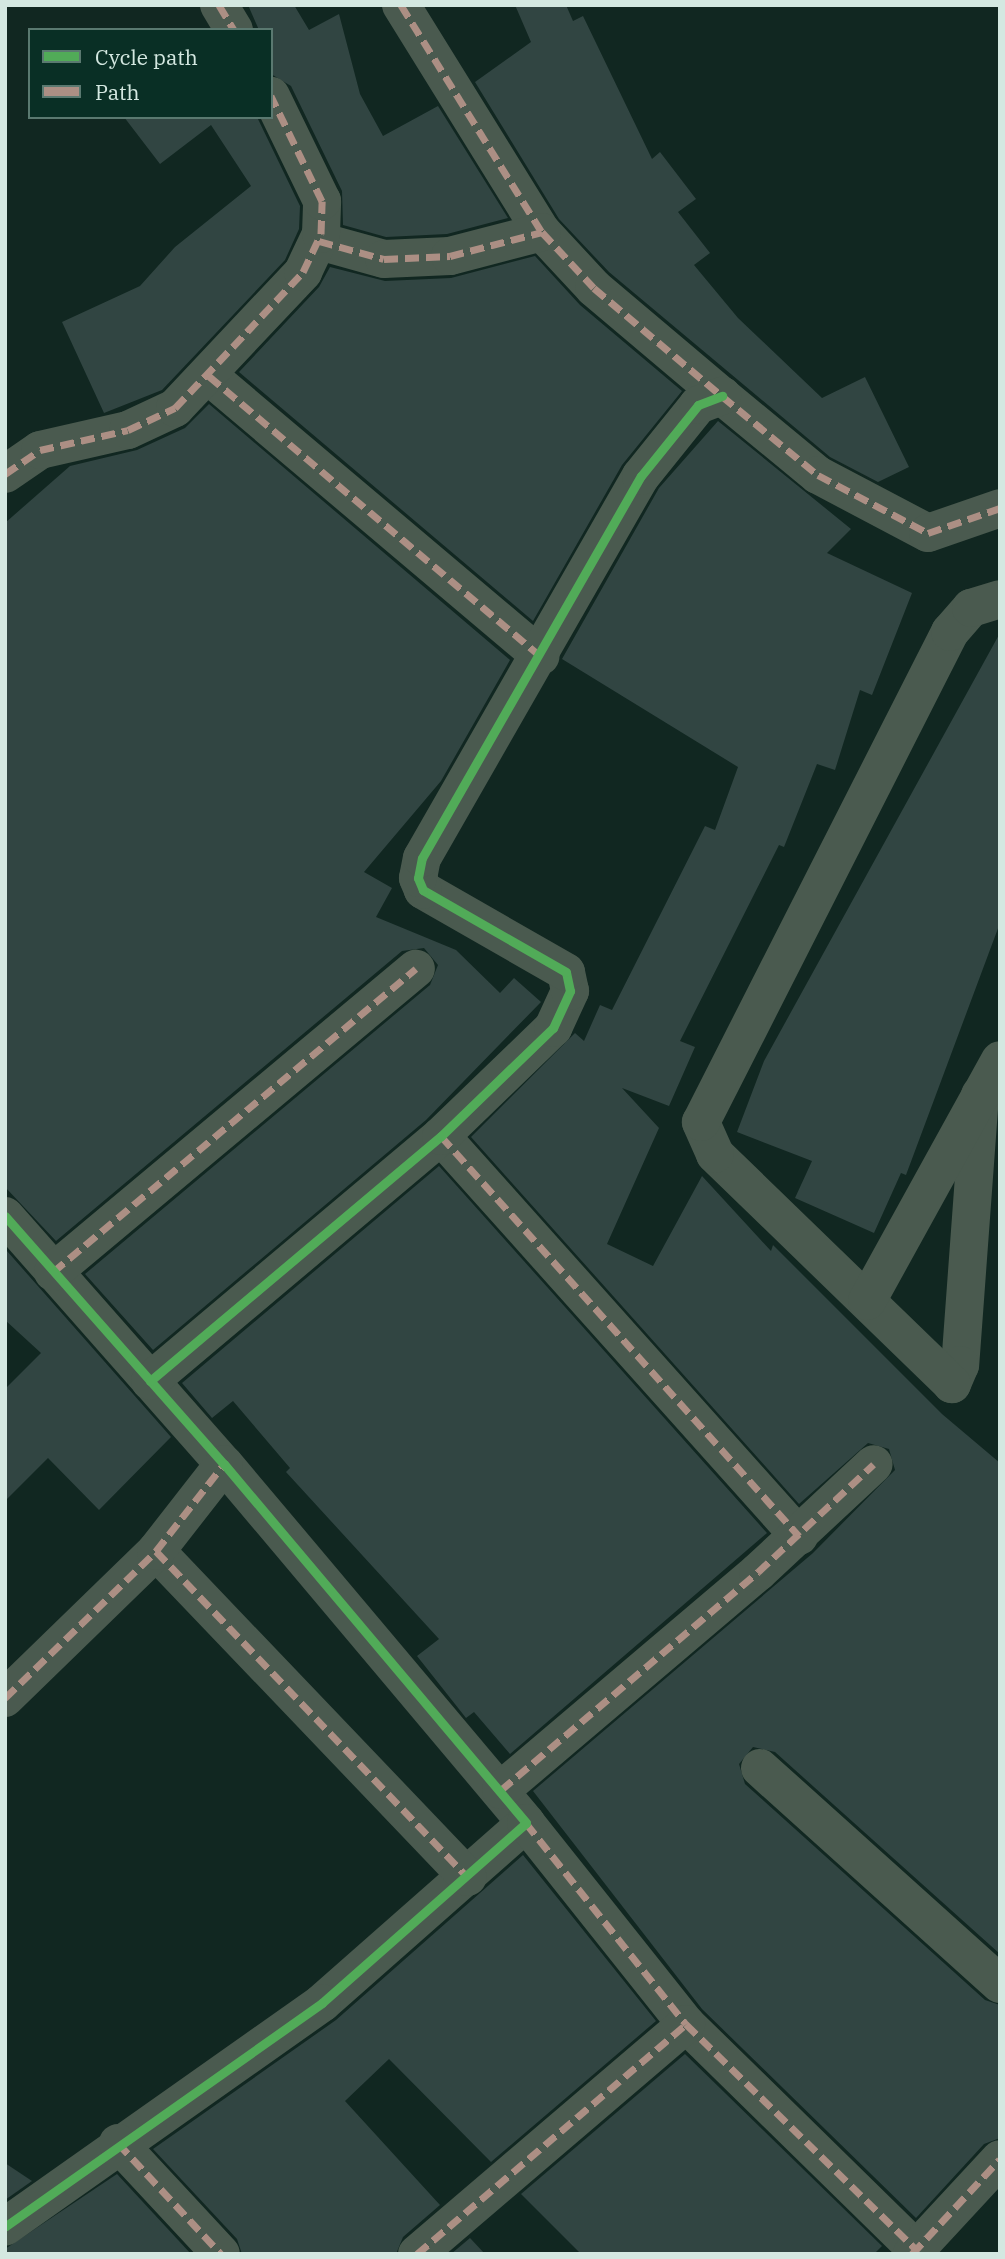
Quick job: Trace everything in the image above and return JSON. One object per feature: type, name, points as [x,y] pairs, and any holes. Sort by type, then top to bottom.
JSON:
[{"type":"street","points":[[219,5],[233,28]]},
{"type":"street","points":[[401,5],[542,232],[594,288],[722,396],[818,475],[928,533],[1000,508]]},
{"type":"street","points":[[5,474],[70,439],[151,421],[209,376],[303,272],[319,241],[324,217],[312,170],[273,100]]},
{"type":"street","points":[[319,241],[384,259],[450,256],[542,232]]},
{"type":"street","points":[[209,376],[540,656]]},
{"type":"street","points":[[150,1381],[441,1136],[553,1028],[570,990],[566,972],[424,890],[418,878],[450,807],[540,656],[641,476],[698,405],[722,396]]},
{"type":"street","points":[[980,1096],[960,1364],[952,1384],[715,1154],[701,1122],[950,632],[971,608],[1000,599]]},
{"type":"street","points":[[53,1272],[416,968]]},
{"type":"street","points":[[867,1301],[1000,1060]]},
{"type":"street","points":[[441,1136],[799,1536]]},
{"type":"street","points":[[5,1216],[224,1464],[501,1790],[686,2024],[914,2252],[1000,2159]]},
{"type":"street","points":[[5,1698],[156,1551],[224,1464]]},
{"type":"street","points":[[501,1790],[799,1536],[874,1464]]},
{"type":"street","points":[[156,1551],[468,1877]]},
{"type":"street","points":[[760,1768],[1000,1984]]},
{"type":"street","points":[[5,2227],[118,2143],[322,2003],[526,1824]]},
{"type":"street","points":[[417,2254],[686,2024]]},
{"type":"street","points":[[118,2143],[221,2254]]},
{"type":"building","points":[[248,5],[294,5],[309,30],[339,14],[360,94],[383,136],[438,106],[508,218],[447,234],[386,237],[343,225],[342,191],[291,86],[273,75],[273,28],[258,28]]},
{"type":"building","points":[[515,5],[566,5],[573,21],[583,16],[652,159],[660,152],[696,199],[678,212],[710,253],[694,265],[738,318],[822,398],[865,377],[909,467],[878,482],[830,457],[609,272],[559,219],[475,82],[531,42]]},
{"type":"building","points":[[126,119],[258,119],[300,206],[299,229],[285,260],[162,390],[104,413],[62,322],[140,286],[175,247],[251,186],[211,125],[160,164]]},
{"type":"building","points":[[535,256],[580,305],[682,391],[622,465],[533,621],[239,372],[319,287],[330,267],[385,281],[451,278]]},
{"type":"building","points":[[209,404],[510,660],[441,781],[364,872],[392,888],[376,917],[456,950],[500,993],[514,978],[541,1002],[426,1120],[153,1350],[85,1274],[430,985],[438,965],[424,948],[402,951],[56,1241],[5,1187],[5,523],[70,466],[137,450],[185,428]]},
{"type":"building","points":[[718,421],[851,529],[827,553],[912,593],[872,695],[860,690],[835,770],[817,764],[784,847],[779,845],[680,1041],[695,1047],[669,1106],[622,1088],[659,1128],[607,1244],[653,1266],[702,1176],[771,1251],[773,1245],[942,1414],[1000,1463],[1000,1954],[775,1752],[753,1747],[739,1764],[745,1784],[985,2000],[1000,2005],[1000,2138],[984,2144],[916,2218],[702,2009],[533,1791],[813,1553],[895,1470],[889,1449],[868,1443],[799,1504],[471,1137],[575,1033],[584,1041],[600,1005],[612,1010],[705,826],[715,830],[738,767],[562,659],[659,488]]},
{"type":"building","points":[[1000,633],[1000,923],[906,1175],[901,1173],[874,1233],[795,1198],[812,1161],[737,1132],[764,1061]]},
{"type":"building","points":[[439,1166],[767,1533],[510,1754],[474,1712],[466,1718],[417,1656],[439,1639],[286,1472],[290,1468],[233,1401],[212,1418],[182,1383]]},
{"type":"building","points":[[7,1251],[171,1437],[99,1510],[48,1458],[5,1501],[5,1389],[41,1353],[5,1320]]},
{"type":"building","points":[[523,1855],[656,2021],[491,2162],[389,2059],[345,2101],[440,2205],[403,2237],[396,2254],[242,2254],[237,2239],[153,2149],[336,2020]]},
{"type":"building","points":[[685,2054],[882,2246],[874,2254],[581,2254],[521,2194]]},
{"type":"building","points":[[5,2163],[32,2181],[5,2200]]},
{"type":"building","points":[[117,2174],[191,2254],[5,2254],[5,2249]]},
{"type":"building","points":[[470,2238],[485,2254],[451,2254]]},
{"type":"marked path","points":[[219,5],[233,28]]},
{"type":"marked path","points":[[401,5],[542,232],[594,288],[722,396],[818,475],[928,533],[1000,508]]},
{"type":"marked path","points":[[5,474],[40,450],[128,430],[175,408],[303,272],[321,234],[322,201],[273,100]]},
{"type":"marked path","points":[[319,241],[384,259],[450,256],[542,232]]},
{"type":"marked path","points":[[209,376],[540,656]]},
{"type":"marked path","points":[[53,1272],[416,968]]},
{"type":"marked path","points":[[441,1136],[799,1536]]},
{"type":"marked path","points":[[5,1698],[156,1551],[224,1464]]},
{"type":"marked path","points":[[501,1790],[758,1572],[874,1464]]},
{"type":"marked path","points":[[156,1551],[468,1877]]},
{"type":"marked path","points":[[526,1823],[686,2024],[917,2250]]},
{"type":"marked path","points":[[417,2254],[686,2024]]},
{"type":"marked path","points":[[118,2143],[221,2254]]},
{"type":"marked path","points":[[912,2254],[1000,2159]]},
{"type":"cycle path","points":[[150,1381],[441,1136],[553,1028],[570,991],[566,972],[423,890],[418,878],[422,858],[641,476],[698,405],[722,396]]},
{"type":"cycle path","points":[[5,1216],[224,1464],[526,1823],[322,2003],[5,2227]]}]
